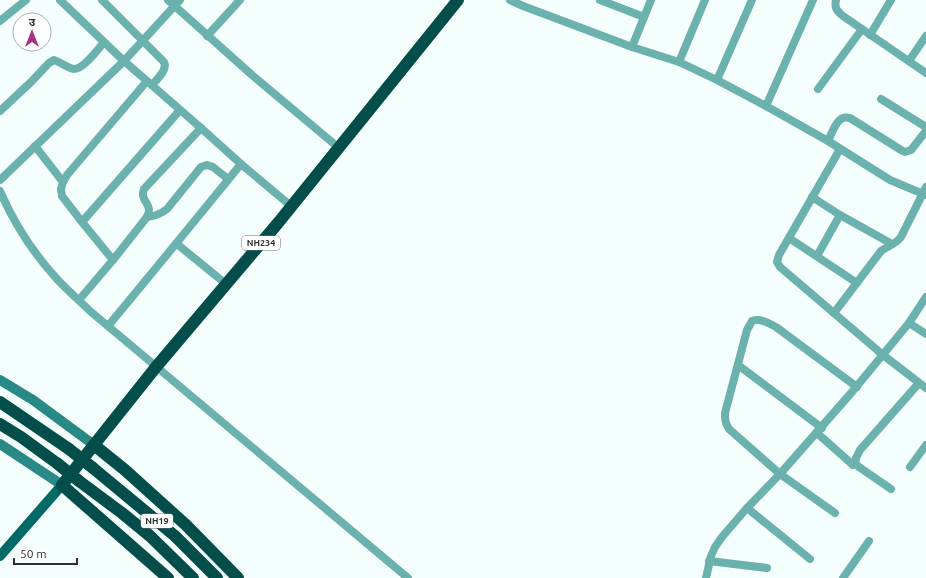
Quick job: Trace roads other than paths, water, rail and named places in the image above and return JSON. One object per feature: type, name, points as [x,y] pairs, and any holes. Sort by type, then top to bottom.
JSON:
[{"type":"highway","name":"NH234","points":[[62,485],[156,367],[339,148],[458,0]]},
{"type":"highway","name":"NH19","points":[[0,402],[69,449],[93,468],[175,536],[217,578]]},
{"type":"highway","name":"NH19","points":[[0,424],[21,437],[122,513],[150,536],[193,578]]},
{"type":"highway","points":[[94,445],[125,470],[186,525],[238,578]]},
{"type":"highway","points":[[62,485],[168,578]]},
{"type":"main road","points":[[0,380],[33,400],[94,445]]},
{"type":"main road","points":[[0,444],[62,485],[0,556]]},
{"type":"street","points":[[0,21],[26,0]]},
{"type":"street","points":[[60,0],[124,61],[291,206]]},
{"type":"street","points":[[102,0],[166,64],[164,71],[150,83],[67,175],[61,189],[62,196],[113,260]]},
{"type":"street","points":[[168,0],[177,3],[208,36],[339,148]]},
{"type":"street","points":[[208,36],[240,0]]},
{"type":"street","points":[[510,0],[525,3],[632,47],[679,62],[766,106],[840,148],[890,180],[925,192],[901,237],[897,242],[887,246],[881,251],[834,313]]},
{"type":"street","points":[[600,0],[644,16]]},
{"type":"street","points":[[632,47],[651,0]]},
{"type":"street","points":[[679,62],[705,0]]},
{"type":"street","points":[[717,80],[752,0]]},
{"type":"street","points":[[766,106],[813,0]]},
{"type":"street","points":[[836,0],[835,6],[838,12],[926,73]]},
{"type":"street","points":[[870,35],[891,0]]},
{"type":"street","points":[[0,180],[124,61],[177,3]]},
{"type":"street","points":[[818,89],[862,29]]},
{"type":"street","points":[[909,61],[926,36]]},
{"type":"street","points":[[0,111],[49,63],[54,60],[75,70],[81,67],[104,42]]},
{"type":"street","points":[[881,99],[926,127]]},
{"type":"street","points":[[82,222],[180,110]]},
{"type":"street","points":[[828,141],[837,123],[844,117],[850,118],[905,152],[911,150],[926,132]]},
{"type":"street","points":[[79,300],[147,217],[149,208],[142,194],[144,189],[201,128]]},
{"type":"street","points":[[35,146],[63,182]]},
{"type":"street","points":[[840,148],[777,262],[883,355],[926,388]]},
{"type":"street","points":[[108,326],[177,244],[241,164]]},
{"type":"street","points":[[147,217],[156,216],[167,209],[201,167],[207,165],[213,167],[228,179]]},
{"type":"street","points":[[0,191],[20,230],[34,251],[57,279],[79,300],[156,367],[408,578]]},
{"type":"street","points":[[812,197],[840,215],[892,244]]},
{"type":"street","points":[[817,256],[840,215]]},
{"type":"street","points":[[789,238],[857,283]]},
{"type":"street","points":[[177,244],[226,284]]},
{"type":"street","points":[[706,578],[709,561],[715,547],[747,508],[780,474],[857,387],[909,322],[926,297]]},
{"type":"street","points":[[835,513],[780,474],[729,428],[726,424],[725,413],[749,324],[756,320],[760,320],[776,327],[857,387]]},
{"type":"street","points":[[909,322],[926,334]]},
{"type":"street","points":[[738,365],[819,430],[853,465]]},
{"type":"street","points":[[891,489],[859,467],[855,463],[856,458],[860,450],[919,383]]},
{"type":"street","points":[[910,467],[925,450]]},
{"type":"street","points":[[747,508],[810,559]]},
{"type":"street","points":[[843,578],[869,540]]},
{"type":"street","points":[[709,561],[767,568]]}]
